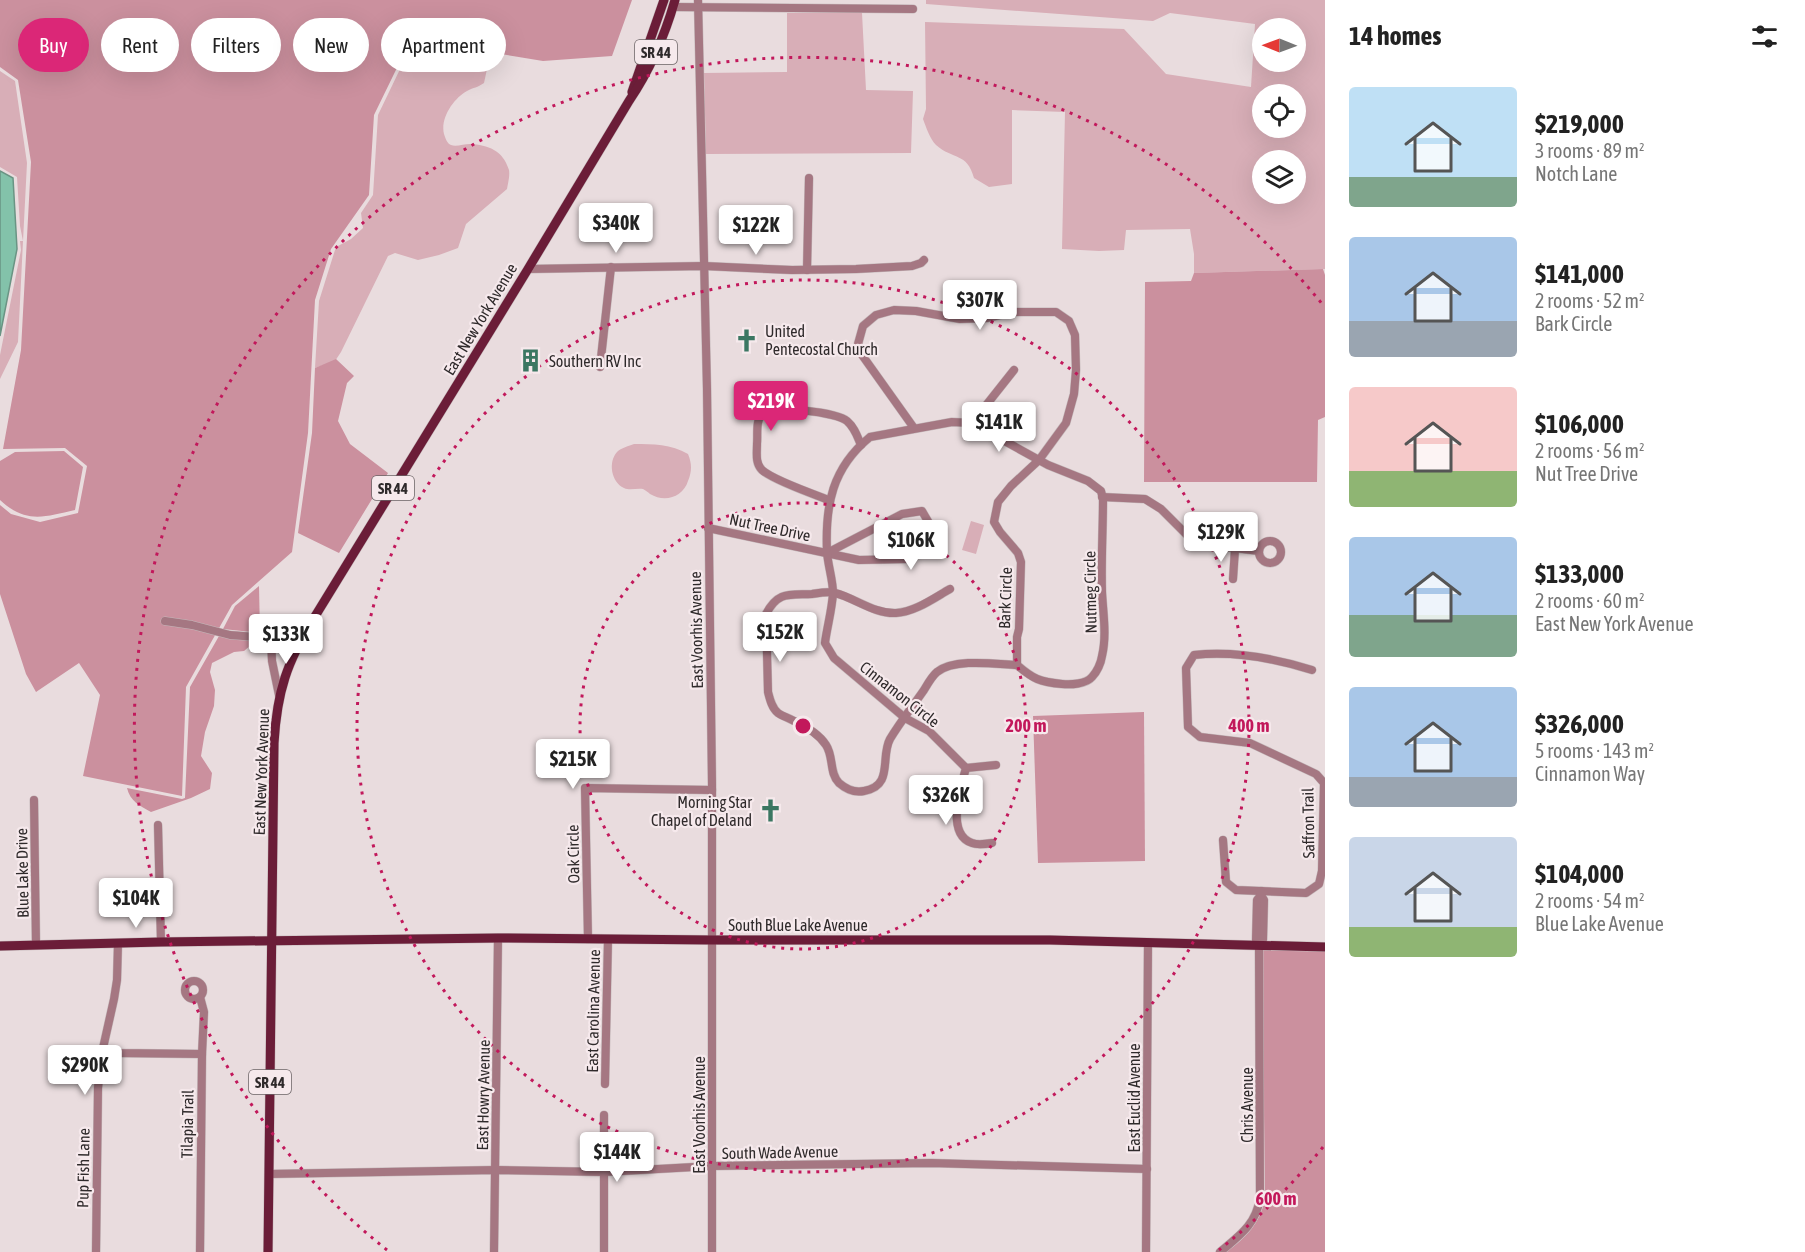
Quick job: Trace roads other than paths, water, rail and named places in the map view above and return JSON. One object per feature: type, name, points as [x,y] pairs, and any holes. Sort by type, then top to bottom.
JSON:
[{"type":"main road","name":"East New York Avenue","points":[[629,100],[664,0]]},
{"type":"main road","name":"East New York Avenue","points":[[268,1252],[274,743],[279,695],[290,662],[307,629],[642,82],[674,4]]},
{"type":"main road","points":[[660,14],[674,4]]},
{"type":"main road","name":"South Blue Lake Avenue","points":[[0,946],[498,938],[1050,940],[1325,947]]},
{"type":"street","points":[[674,4],[697,2],[912,9]]},
{"type":"street","name":"East Voorhis Avenue","points":[[697,2],[707,389],[712,790],[712,1252]]},
{"type":"street","points":[[807,270],[809,178]]},
{"type":"street","points":[[528,269],[704,266],[807,270],[912,266],[924,260]]},
{"type":"street","points":[[600,367],[611,267]]},
{"type":"street","name":"Bark Circle","points":[[914,428],[862,355],[858,344],[863,327],[876,315],[894,310],[916,311],[960,319],[987,318],[1012,312],[1056,312],[1069,321],[1075,335],[1076,370],[1074,394],[1066,423],[1039,460],[1011,486],[998,502],[994,522],[1018,553],[1021,562],[1017,665]]},
{"type":"street","points":[[1014,370],[972,423],[1048,465],[1088,481],[1101,491],[1102,497],[1145,499],[1161,509],[1192,540],[1210,545],[1259,551]]},
{"type":"street","points":[[829,500],[769,475],[760,468],[756,459],[758,420],[762,414],[771,410],[835,415],[846,420],[856,431],[861,445]]},
{"type":"street","name":"Cinnamon Circle","points":[[966,768],[929,731],[905,718],[834,658],[825,643],[833,592],[827,553],[829,500],[841,470],[870,437],[952,422],[972,423]]},
{"type":"street","name":"Nutmeg Circle","points":[[1017,665],[1041,682],[1067,684],[1082,683],[1091,678],[1097,669],[1102,657],[1104,621],[1102,497]]},
{"type":"street","name":"Nut Tree Drive","points":[[708,528],[859,560],[908,559],[930,545],[936,535],[922,511],[902,514],[827,553]]},
{"type":"street","points":[[1233,579],[1235,549]]},
{"type":"street","points":[[950,589],[915,608],[893,613],[869,607],[833,592],[785,595],[777,599],[766,614],[768,693],[771,704],[778,713],[806,726],[826,744],[831,755],[834,775],[839,782],[856,792],[866,791],[875,787],[882,778],[886,768],[889,741],[936,672],[954,664],[1017,665]]},
{"type":"street","points":[[165,621],[230,634],[271,638],[272,661],[279,695]]},
{"type":"street","name":"Saffron Trail","points":[[1223,840],[1226,882],[1236,890],[1261,893],[1306,893],[1319,884],[1322,871],[1324,783],[1316,774],[1250,743],[1200,737],[1188,727],[1186,668],[1194,655],[1209,654],[1251,656],[1312,670]]},
{"type":"street","points":[[992,843],[973,844],[965,838],[959,829],[957,812],[958,795],[966,768],[996,765]]},
{"type":"street","name":"Oak Circle","points":[[588,939],[585,788],[712,790]]},
{"type":"street","name":"Blue Lake Drive","points":[[34,800],[36,945]]},
{"type":"street","points":[[158,825],[161,942]]},
{"type":"street","name":"Chris Avenue","points":[[1220,1252],[1244,1233],[1259,1208],[1259,944],[1256,940],[1257,900],[1261,893]]},
{"type":"street","name":"East Howry Avenue","points":[[494,1252],[498,938]]},
{"type":"street","name":"East Carolina Avenue","points":[[605,1084],[608,939]]},
{"type":"street","name":"Pup Fish Lane","points":[[96,1252],[98,1088],[102,1051],[117,980],[118,943]]},
{"type":"street","name":"East Euclid Avenue","points":[[1146,1252],[1148,943]]},
{"type":"street","name":"Tilapia Trail","points":[[200,997],[204,1012],[200,1252]]},
{"type":"street","points":[[102,1051],[202,1054]]},
{"type":"street","points":[[604,1115],[604,1252]]},
{"type":"street","name":"South Wade Avenue","points":[[269,1174],[496,1170],[604,1172],[712,1167],[931,1163],[1147,1169]]},
{"type":"place","name":"United Pentecostal Church","points":[[747,340]]},
{"type":"place","name":"Southern RV Inc","points":[[531,361]]},
{"type":"place","name":"Morning Star Chapel of Deland","points":[[770,811]]}]
